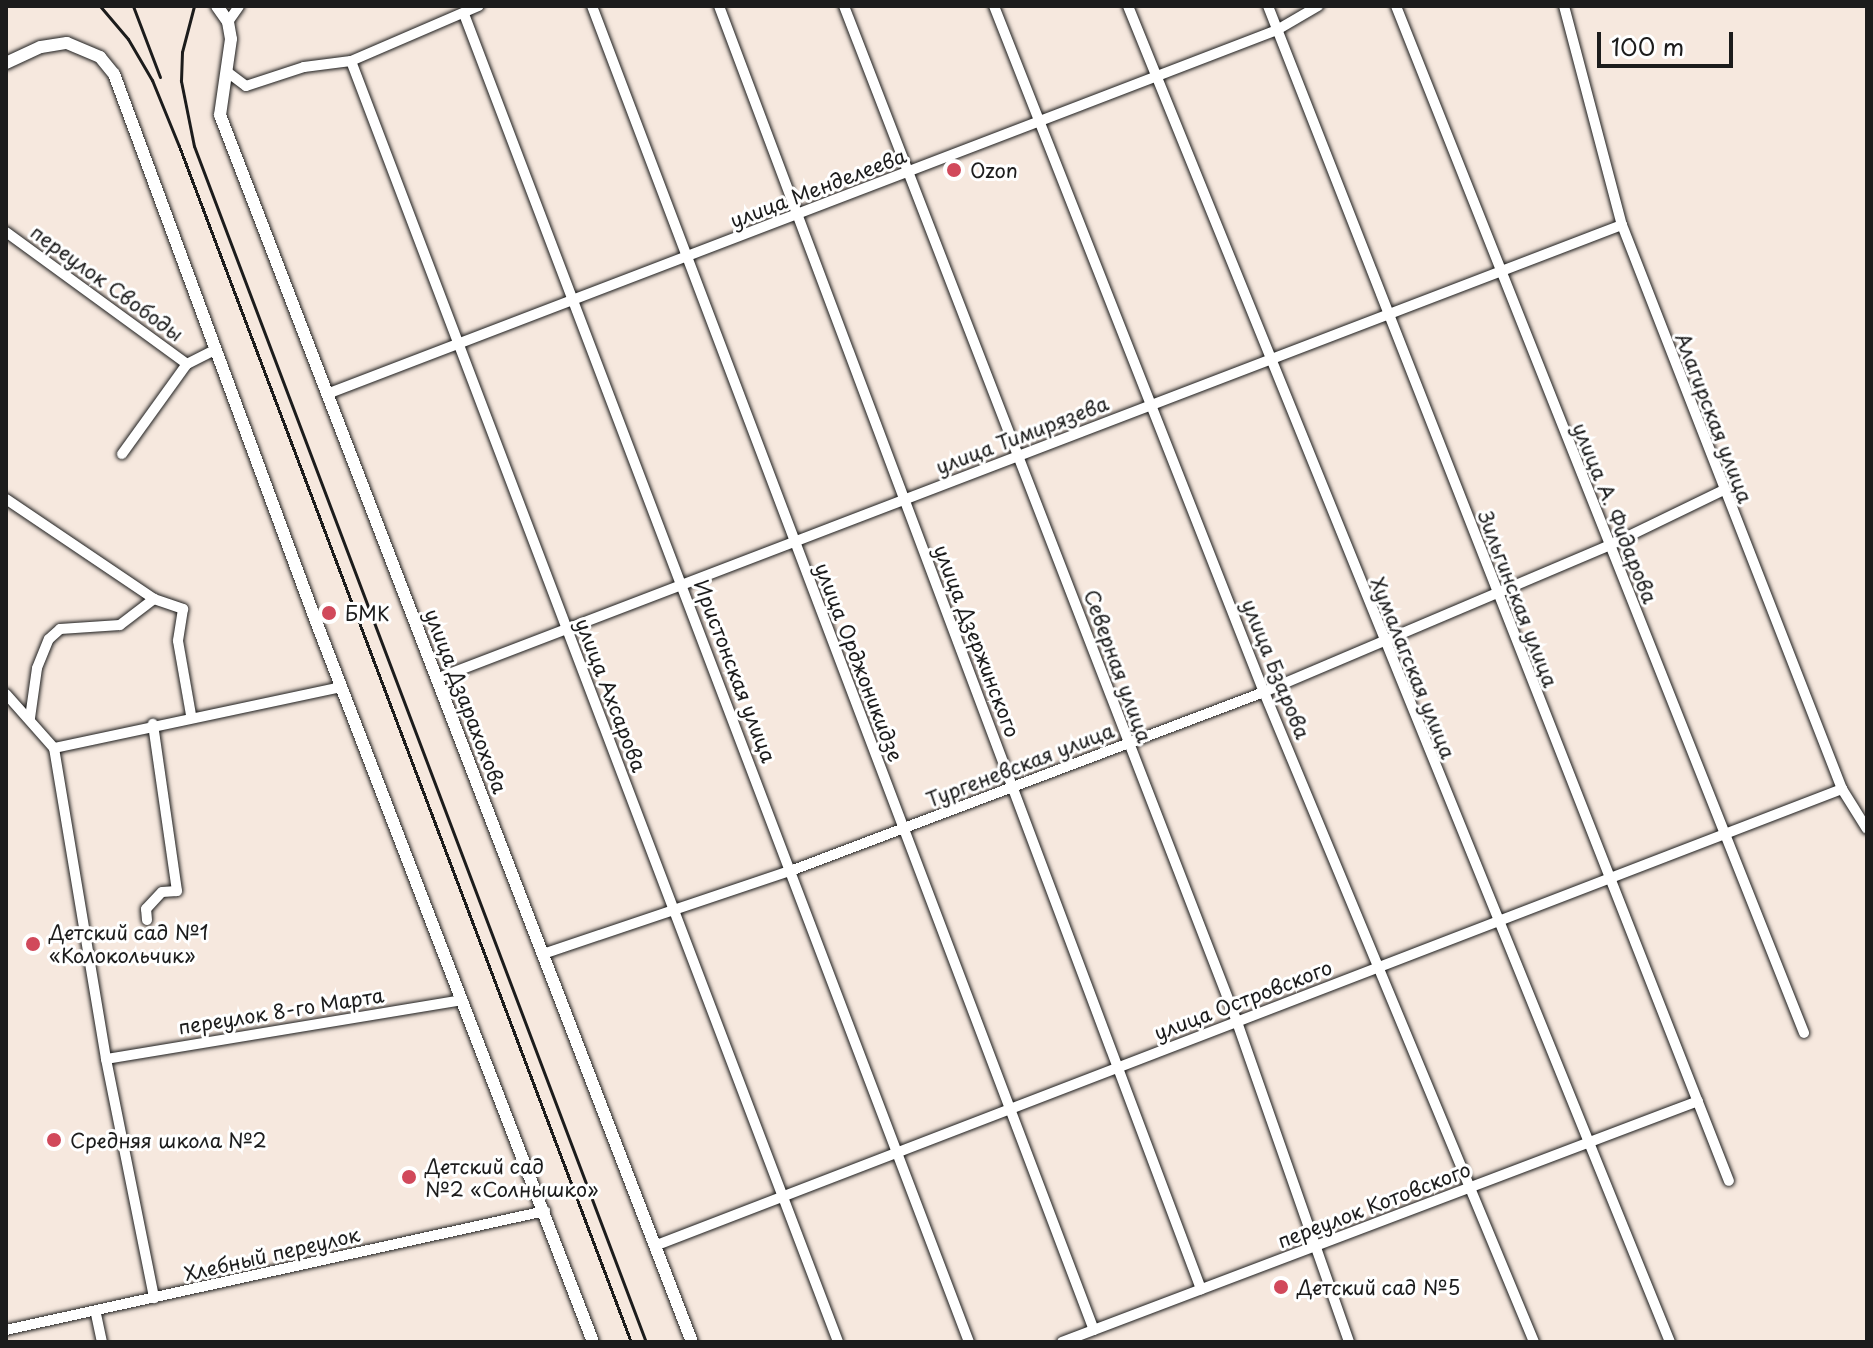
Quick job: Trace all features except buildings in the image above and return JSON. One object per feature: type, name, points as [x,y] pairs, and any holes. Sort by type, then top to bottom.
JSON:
[{"type":"street","points":[[217,6],[228,22],[239,6]]},
{"type":"street","points":[[226,71],[246,86],[304,67],[351,61],[479,6]]},
{"type":"street","name":"улица Орджоникидзе","points":[[592,6],[1094,1330]]},
{"type":"street","name":"улица Дзержинского","points":[[719,6],[1201,1289]]},
{"type":"street","name":"Северная улица","points":[[844,6],[1237,1022],[1349,1342]]},
{"type":"street","name":"улица Бзарова","points":[[994,6],[1264,692],[1382,966],[1534,1342]]},
{"type":"street","name":"Хумалагская улица","points":[[1128,6],[1383,643],[1670,1342]]},
{"type":"street","name":"Зильгинская улица","points":[[1268,6],[1496,594],[1729,1181]]},
{"type":"street","name":"улица Менделеева","points":[[327,394],[462,345],[1277,30],[1318,6]]},
{"type":"street","name":"улица А. Фидарова","points":[[1396,6],[1804,1033]]},
{"type":"street","name":"Алагирская улица","points":[[1564,6],[1622,225],[1722,491],[1842,789],[1867,829]]},
{"type":"street","name":"Иристонская улица","points":[[464,14],[793,870],[969,1342]]},
{"type":"street","name":"улица Дзарахохова","points":[[228,22],[220,115],[692,1342]]},
{"type":"street","points":[[6,63],[41,47],[67,43],[100,57],[114,74],[341,687],[593,1342]]},
{"type":"street","name":"улица Ахсарова","points":[[351,61],[462,345],[566,629],[786,1196],[838,1342]]},
{"type":"street","name":"улица Тимирязева","points":[[436,679],[1622,225]]},
{"type":"street","name":"переулок Свободы","points":[[6,232],[187,364]]},
{"type":"street","name":"переулок Свободы","points":[[122,454],[187,364],[215,350]]},
{"type":"street","name":"Тургеневская улица","points":[[543,954],[793,870],[1264,692],[1608,546],[1722,491]]},
{"type":"street","points":[[6,499],[154,599],[183,609],[178,641],[191,715]]},
{"type":"street","points":[[30,718],[37,668],[49,639],[60,629],[120,625],[154,599]]},
{"type":"street","points":[[54,748],[191,715],[341,687]]},
{"type":"street","points":[[6,694],[54,748],[106,1059],[154,1298]]},
{"type":"street","points":[[147,920],[146,909],[162,892],[177,891],[153,724]]},
{"type":"street","name":"улица Островского","points":[[657,1245],[1010,1112],[1842,789]]},
{"type":"street","name":"переулок 8-го Марта","points":[[106,1059],[462,1000]]},
{"type":"street","name":"переулок Котовского","points":[[1062,1342],[1698,1101]]},
{"type":"street","name":"Хлебный переулок","points":[[6,1330],[96,1314],[154,1298],[545,1211]]},
{"type":"street","points":[[96,1314],[102,1342]]},
{"type":"railway","points":[[100,6],[128,39],[152,80],[179,146],[631,1342]]},
{"type":"railway","points":[[133,6],[160,77]]},
{"type":"railway","points":[[194,6],[182,52],[181,81],[194,146],[646,1342]]},
{"type":"place","name":"Ozon","points":[[954,170]]},
{"type":"place","name":"БМК","points":[[329,613]]},
{"type":"place","name":"Детский сад №1 «Колокольчик»","points":[[33,944]]},
{"type":"place","name":"Средняя школа №2","points":[[54,1140]]},
{"type":"place","name":"Детский сад №2 «Солнышко»","points":[[409,1177]]},
{"type":"place","name":"Детский сад №5","points":[[1281,1287]]}]
